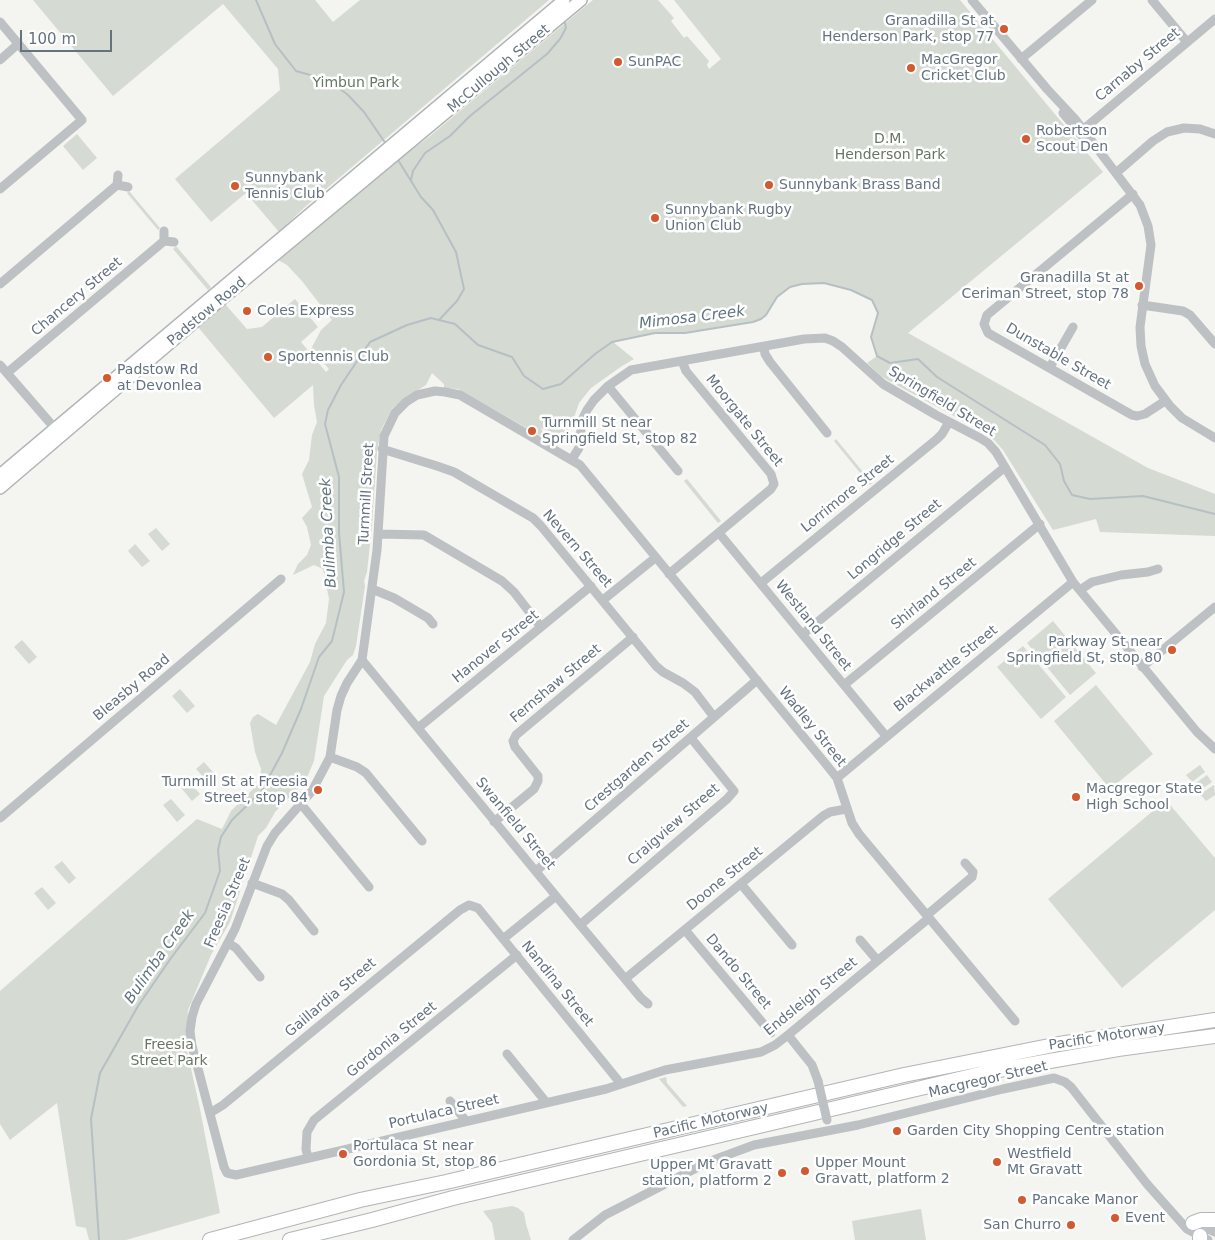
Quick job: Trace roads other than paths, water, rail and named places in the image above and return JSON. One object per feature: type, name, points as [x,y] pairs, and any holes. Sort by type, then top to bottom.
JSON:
[{"type":"highway","name":"Pacific Motorway","points":[[210,1240],[360,1200],[446,1182],[923,1071],[1059,1044],[1215,1020]]},
{"type":"highway","name":"Pacific Motorway","points":[[290,1240],[453,1198],[993,1071],[1118,1049],[1215,1036]]},
{"type":"highway","points":[[1186,1221],[1215,1220]]},
{"type":"main road","name":"McCullough Street","points":[[413,134],[561,8],[581,0]]},
{"type":"main road","name":"Padstow Road","points":[[0,475],[58,432],[413,134]]},
{"type":"main road","name":"Padstow Road","points":[[0,488],[58,432]]},
{"type":"street","points":[[972,0],[1114,170],[1142,208],[1150,236],[1150,258],[1140,327],[1143,356],[1152,380],[1165,401],[1182,418],[1215,438]]},
{"type":"street","points":[[1021,59],[1092,0]]},
{"type":"street","points":[[1152,0],[1187,42]]},
{"type":"street","name":"Carnaby Street","points":[[1081,131],[1215,19]]},
{"type":"street","points":[[0,22],[82,120],[0,189]]},
{"type":"street","points":[[0,60],[18,44]]},
{"type":"street","points":[[1114,170],[1167,132],[1184,128],[1200,129],[1215,134]]},
{"type":"street","points":[[0,284],[117,185],[118,176]]},
{"type":"street","points":[[117,185],[128,187]]},
{"type":"street","name":"Dunstable Street","points":[[1133,194],[987,315],[984,324],[988,332],[1132,415],[1145,414],[1165,401]]},
{"type":"street","points":[[164,231],[164,241],[174,242]]},
{"type":"street","name":"Chancery Street","points":[[7,373],[164,241]]},
{"type":"street","points":[[1142,305],[1183,311],[1190,315],[1215,344]]},
{"type":"street","points":[[1050,367],[1074,327]]},
{"type":"street","name":"Springfield Street","points":[[572,459],[579,448],[582,420],[587,410],[608,386],[632,370],[815,338],[833,341],[882,384],[988,443],[996,452],[1073,582],[1197,733],[1215,749]]},
{"type":"street","points":[[764,347],[765,354],[770,362],[827,433]]},
{"type":"street","name":"Moorgate Street","points":[[669,574],[771,489],[774,484],[773,479],[686,371],[682,360]]},
{"type":"street","points":[[0,365],[58,432]]},
{"type":"street","points":[[608,386],[678,471]]},
{"type":"street","name":"Turnmill Street","points":[[362,660],[378,534],[382,450],[384,436],[395,412],[406,402],[426,393],[445,392],[460,395],[572,459]]},
{"type":"street","name":"Lorrimore Street","points":[[761,583],[937,439],[949,422]]},
{"type":"street","name":"Nevern Street","points":[[382,450],[454,472],[533,518],[663,672],[695,692],[714,717]]},
{"type":"street","name":"Wadley Street","points":[[572,459],[580,465],[837,778],[846,809],[852,824],[859,834],[1014,1021]]},
{"type":"street","name":"Longridge Street","points":[[803,634],[1005,467]]},
{"type":"street","name":"Shirland Street","points":[[844,686],[1040,524]]},
{"type":"street","name":"Westland Street","points":[[719,533],[886,736]]},
{"type":"street","points":[[378,534],[424,535],[502,581],[514,592],[541,627]]},
{"type":"street","points":[[603,600],[656,558]]},
{"type":"street","points":[[1080,590],[1092,582],[1158,569]]},
{"type":"street","name":"Bleasby Road","points":[[0,818],[281,579]]},
{"type":"street","name":"Blackwattle Street","points":[[837,778],[1073,582]]},
{"type":"street","name":"Hanover Street","points":[[418,728],[591,586]]},
{"type":"street","points":[[372,589],[394,598],[428,618],[433,624]]},
{"type":"street","points":[[1142,667],[1215,607]]},
{"type":"street","name":"Fernshaw Street","points":[[494,822],[534,789],[538,781],[538,776],[515,747],[513,741],[516,735],[632,637]]},
{"type":"street","name":"Swanfield Street","points":[[362,660],[494,822],[648,1004]]},
{"type":"street","name":"Freesia Street","points":[[227,1173],[192,1046],[191,1024],[196,1004],[202,988],[228,943],[243,910],[267,846],[320,778],[330,757],[342,696],[347,683],[362,660]]},
{"type":"street","name":"Crestgarden Street","points":[[536,871],[756,680]]},
{"type":"street","name":"Craigview Street","points":[[580,925],[734,791],[691,738]]},
{"type":"street","points":[[330,757],[357,767],[366,773],[422,841]]},
{"type":"street","points":[[300,804],[369,887]]},
{"type":"street","name":"Doone Street","points":[[625,979],[823,816],[830,812],[846,809]]},
{"type":"street","name":"Endsleigh Street","points":[[665,1070],[761,1052],[775,1045],[878,960],[972,877],[973,872],[965,863]]},
{"type":"street","points":[[252,883],[282,894],[290,900],[314,931]]},
{"type":"street","points":[[741,884],[792,945]]},
{"type":"street","points":[[503,939],[556,896]]},
{"type":"street","name":"Nandina Street","points":[[469,905],[478,908],[621,1084]]},
{"type":"street","name":"Gaillardia Street","points":[[210,1113],[223,1105],[460,910],[469,905]]},
{"type":"street","name":"Dando Street","points":[[685,930],[771,1032]]},
{"type":"street","points":[[860,940],[878,960]]},
{"type":"street","points":[[228,943],[236,948],[260,976]]},
{"type":"street","name":"Gordonia Street","points":[[308,1158],[306,1149],[307,1132],[314,1120],[517,955]]},
{"type":"street","points":[[788,1035],[812,1065],[830,1130]]},
{"type":"street","points":[[507,1054],[546,1102]]},
{"type":"street","name":"Portulaca Street","points":[[227,1173],[236,1175],[466,1122],[621,1084],[665,1070]]},
{"type":"street","name":"Macgregor Street","points":[[573,1240],[582,1236],[604,1215],[723,1156],[761,1143],[898,1116],[1048,1079],[1058,1079],[1071,1087],[1169,1210],[1186,1221],[1215,1232]]},
{"type":"street","points":[[450,1101],[466,1122]]},
{"type":"street","name":"Macgregor Street","points":[[1186,1221],[1187,1229],[1203,1239]]},
{"type":"waterway","name":"Bulimba Creek","points":[[256,0],[275,44],[296,71],[328,80],[348,95],[364,112],[386,144]]},
{"type":"waterway","points":[[411,180],[413,171],[425,153],[450,136],[470,116],[547,54],[560,39],[566,28],[564,19]]},
{"type":"waterway","name":"Bulimba Creek","points":[[398,160],[421,197],[433,210],[456,252],[464,289],[457,301],[439,320]]},
{"type":"waterway","name":"Bulimba Creek","points":[[99,1240],[91,1119],[100,1073],[138,1006],[205,913],[220,871],[218,850],[221,837],[232,820],[261,792],[282,753],[301,709],[319,657],[332,641],[344,592],[339,533],[339,477],[325,424],[328,410],[341,385],[370,342],[407,325],[431,318],[455,324],[478,345],[512,357],[524,376],[543,389],[561,384],[595,354],[612,342],[655,333],[685,333],[753,322],[766,315],[777,297],[790,287],[802,284],[824,283],[851,290],[872,300],[878,313],[871,337],[877,356],[890,363],[918,359],[937,377],[1045,445],[1060,464],[1064,481],[1072,495],[1090,499],[1143,496],[1215,514]]},
{"type":"place","name":"Granadilla St at Henderson Park, stop 77","points":[[1004,29]]},
{"type":"place","name":"SunPAC","points":[[618,62]]},
{"type":"place","name":"MacGregor Cricket Club","points":[[911,68]]},
{"type":"place","name":"Robertson Scout Den","points":[[1026,139]]},
{"type":"place","name":"Sunnybank Brass Band","points":[[769,185]]},
{"type":"place","name":"Sunnybank Tennis Club","points":[[235,186]]},
{"type":"place","name":"Sunnybank Rugby Union Club","points":[[655,218]]},
{"type":"place","name":"Granadilla St at Ceriman Street, stop 78","points":[[1139,286]]},
{"type":"place","name":"Coles Express","points":[[247,311]]},
{"type":"place","name":"Sportennis Club","points":[[268,357]]},
{"type":"place","name":"Padstow Rd at Devonlea","points":[[107,378]]},
{"type":"place","name":"Turnmill St near Springfield St, stop 82","points":[[532,431]]},
{"type":"place","name":"Parkway St near Springfield St, stop 80","points":[[1172,650]]},
{"type":"place","name":"Turnmill St at Freesia Street, stop 84","points":[[318,790]]},
{"type":"place","name":"Macgregor State High School","points":[[1076,797]]},
{"type":"place","name":"Garden City Shopping Centre station","points":[[897,1131]]},
{"type":"place","name":"Portulaca St near Gordonia St, stop 86","points":[[343,1154]]},
{"type":"place","name":"Westfield Mt Gravatt","points":[[997,1162]]},
{"type":"place","name":"Upper Mount Gravatt, platform 2","points":[[805,1171]]},
{"type":"place","name":"Upper Mt Gravatt station, platform 2","points":[[782,1173]]},
{"type":"place","name":"Pancake Manor","points":[[1022,1200]]},
{"type":"place","name":"Event","points":[[1115,1218]]},
{"type":"place","name":"San Churro","points":[[1071,1225]]},
{"type":"park label","name":"Yimbun Park","points":[[356,83]]},
{"type":"park label","name":"D.M. Henderson Park","points":[[890,148]]},
{"type":"park label","name":"Freesia Street Park","points":[[169,1054]]},
{"type":"water label","name":"Mimosa Creek","points":[[692,318]]}]
